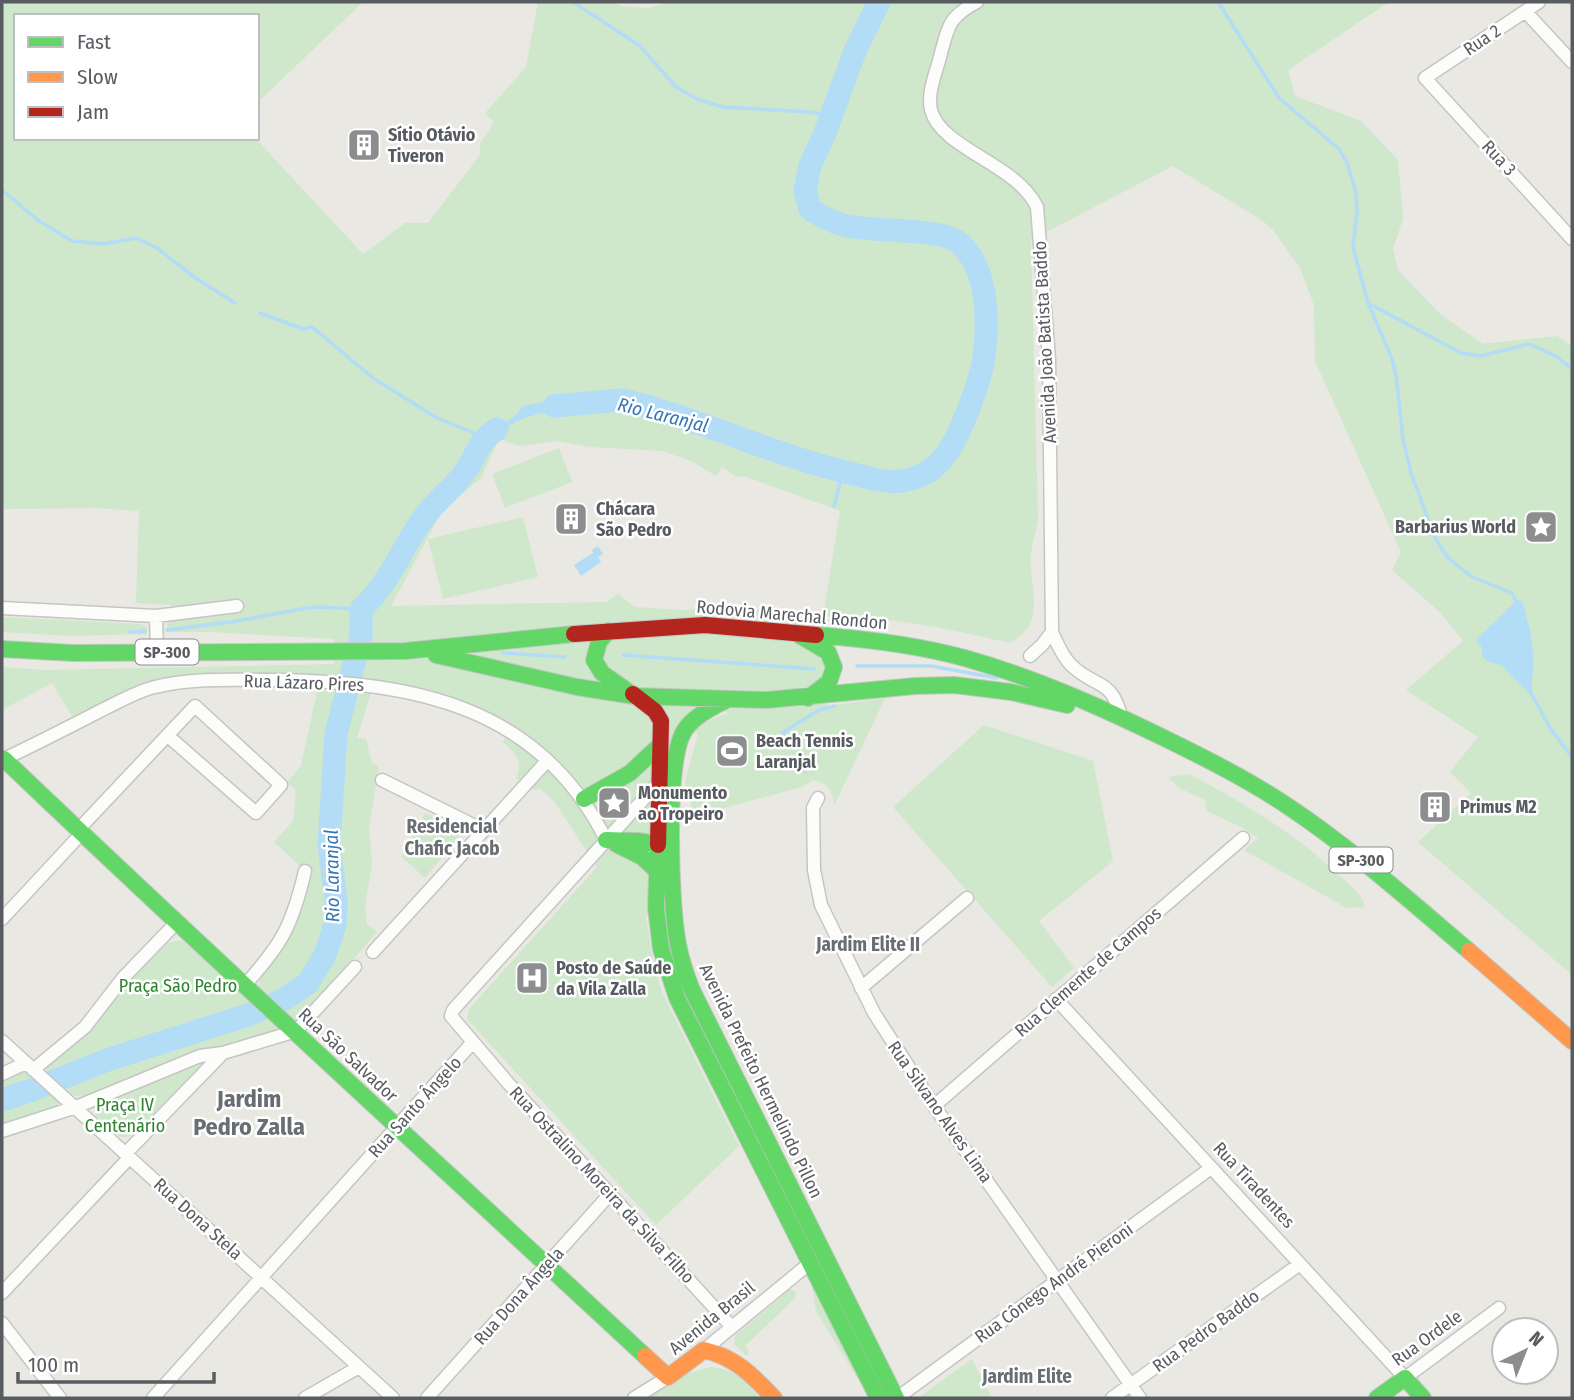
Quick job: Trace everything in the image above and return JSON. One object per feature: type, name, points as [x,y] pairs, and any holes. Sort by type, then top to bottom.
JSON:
[{"type":"main road","name":"Rodovia Marechal Rondon","points":[[2,649],[73,653],[405,651],[653,627],[705,625],[869,639],[965,658],[1017,674],[1098,706],[1228,771],[1310,821],[1384,878],[1572,1041]]},
{"type":"main road","name":"Avenida Prefeito Hermelindo Pillon","points":[[608,631],[595,646],[594,662],[601,672],[659,715],[662,726],[659,783],[665,846],[676,936],[687,975],[825,1255],[846,1318],[878,1398]]},
{"type":"main road","points":[[795,633],[828,652],[834,667],[829,682],[807,699]]},
{"type":"main road","name":"Rodovia Marechal Rondon","points":[[405,651],[497,666],[584,688],[633,694],[728,699],[807,699],[916,686],[969,686],[1022,694],[1122,719]]},
{"type":"main road","name":"Avenida Prefeito Hermelindo Pillon","points":[[728,699],[693,721],[680,740],[665,846],[657,871],[656,908],[660,949],[670,981],[810,1263],[896,1398]]},
{"type":"main road","points":[[584,799],[630,773],[660,745]]},
{"type":"main road","name":"Rua São Salvador","points":[[3,759],[250,992],[296,1031],[668,1377]]},
{"type":"main road","points":[[606,840],[665,846]]},
{"type":"main road","points":[[606,840],[634,852],[657,871]]},
{"type":"main road","points":[[670,981],[687,975]]},
{"type":"main road","points":[[713,1070],[728,1062]]},
{"type":"main road","points":[[789,1223],[805,1215]]},
{"type":"main road","points":[[810,1263],[825,1255]]},
{"type":"main road","points":[[704,1350],[720,1353],[738,1362],[774,1398]]},
{"type":"main road","name":"Avenida Brasil","points":[[668,1377],[704,1350]]},
{"type":"main road","name":"Rua Ordele","points":[[1377,1398],[1405,1378]]},
{"type":"main road","name":"Rua Tiradentes","points":[[1405,1378],[1423,1398]]},
{"type":"street","name":"Avenida João Batista Baddo","points":[[977,2],[958,13],[949,23],[931,93],[931,109],[939,126],[1025,187],[1037,206],[1049,359],[1052,632],[1069,663],[1111,691],[1122,719]]},
{"type":"street","name":"Rua 2","points":[[1425,78],[1539,2]]},
{"type":"street","points":[[1525,11],[1572,62]]},
{"type":"street","name":"Rua 3","points":[[1425,78],[1572,239]]},
{"type":"street","points":[[2,608],[156,616],[237,606]]},
{"type":"street","points":[[156,616],[157,652]]},
{"type":"street","points":[[1030,656],[1052,632]]},
{"type":"street","name":"Rua Lázaro Pires","points":[[3,759],[153,687],[218,680],[336,681],[366,684],[428,697],[470,712],[520,737],[584,799],[606,840]]},
{"type":"street","points":[[2,919],[195,706],[281,785],[256,813],[168,736]]},
{"type":"street","points":[[373,952],[547,761]]},
{"type":"street","points":[[382,780],[483,830]]},
{"type":"street","name":"Rua Santo Ângelo","points":[[153,1398],[472,1043],[453,1021],[451,1013],[659,783]]},
{"type":"street","name":"Rua Silvano Alves Lima","points":[[818,798],[813,808],[816,889],[826,919],[861,988],[892,1043],[934,1106],[1140,1398]]},
{"type":"street","name":"Rua Clemente de Campos","points":[[934,1106],[1243,838]]},
{"type":"street","points":[[250,992],[288,928],[296,910],[305,871]]},
{"type":"street","points":[[861,988],[967,898]]},
{"type":"street","points":[[2,1073],[34,1070],[85,1027],[123,978],[176,923]]},
{"type":"street","points":[[2,1131],[76,1107],[200,1056],[223,1053],[296,1031],[355,967]]},
{"type":"street","name":"Rua Tiradentes","points":[[1056,999],[1405,1378]]},
{"type":"street","name":"Rua Dona Stela","points":[[2,1041],[393,1398]]},
{"type":"street","name":"Rua Ostralino Moreira da Silva Filho","points":[[472,1043],[732,1327]]},
{"type":"street","points":[[2,1293],[223,1053]]},
{"type":"street","name":"Rua Cônego André Pieroni","points":[[896,1398],[1211,1168]]},
{"type":"street","name":"Rua Dona Ângela","points":[[427,1398],[611,1194]]},
{"type":"street","name":"Avenida Brasil","points":[[704,1350],[810,1263]]},
{"type":"street","name":"Rua Pedro Baddo","points":[[1112,1398],[1300,1264]]},
{"type":"street","name":"Rua Ordele","points":[[1405,1378],[1499,1308]]},
{"type":"street","points":[[2,1323],[60,1398]]},
{"type":"street","points":[[305,1398],[359,1367]]},
{"type":"street","name":"Avenida Brasil","points":[[634,1398],[668,1377]]},
{"type":"green space","name":"Praça São Pedro","points":[[2,2],[363,2],[259,101],[259,14],[14,14],[14,140],[257,140],[363,254],[405,223],[428,223],[480,155],[480,144],[494,122],[485,113],[526,67],[538,2],[615,2],[620,6],[648,8],[672,2],[1389,2],[1288,70],[1295,96],[1361,121],[1398,160],[1403,219],[1393,249],[1398,270],[1440,314],[1483,344],[1557,336],[1572,346],[1572,975],[1418,842],[1471,793],[1450,772],[1478,737],[1406,690],[1463,641],[1441,613],[1392,570],[1401,552],[1315,361],[1314,305],[1300,268],[1273,230],[1263,221],[1173,166],[1031,240],[1038,520],[1031,553],[1033,614],[1022,634],[1010,643],[894,621],[823,617],[828,706],[885,698],[834,806],[829,788],[813,780],[802,787],[694,816],[685,781],[698,734],[693,731],[704,722],[728,713],[711,703],[652,699],[650,915],[646,916],[653,960],[662,992],[739,1146],[656,1225],[467,1019],[469,1009],[597,867],[554,801],[540,788],[535,790],[516,778],[519,762],[503,742],[511,725],[454,699],[375,680],[357,738],[366,739],[372,763],[379,766],[369,828],[372,864],[365,907],[367,924],[377,932],[300,1020],[221,1047],[198,1050],[88,1095],[76,1096],[68,1093],[55,1108],[2,1126],[2,1078],[21,1071],[46,1073],[47,1066],[125,982],[168,943],[181,940],[259,988],[263,973],[280,951],[294,924],[310,875],[274,842],[293,821],[296,790],[287,782],[301,766],[317,692],[337,690],[335,674],[211,675],[140,686],[72,716],[52,683],[2,710],[2,667],[45,670],[335,664],[334,639],[167,632],[167,624],[173,620],[172,605],[136,603],[139,511],[97,508],[2,509]],"holes":[[[499,439],[520,446],[557,441],[591,447],[662,451],[691,461],[716,476],[722,467],[737,477],[744,476],[840,511],[823,617],[719,606],[683,610],[635,607],[618,594],[606,602],[391,606],[442,511],[481,478]]]},
{"type":"green space","points":[[559,448],[572,482],[505,508],[492,474]]},
{"type":"green space","points":[[523,517],[538,577],[443,599],[428,539]]},
{"type":"green space","points":[[2,617],[141,624],[147,628],[147,634],[70,636],[2,632]]},
{"type":"green space","points":[[661,705],[711,705],[669,762],[670,732],[668,718]]},
{"type":"green space","points":[[984,725],[1093,761],[1113,861],[1039,921],[1074,968],[1052,987],[893,807]]},
{"type":"green space","points":[[1189,774],[1250,808],[1289,834],[1356,891],[1365,907],[1347,908],[1244,850],[1258,838],[1207,811],[1205,800],[1179,788],[1168,777]]},
{"type":"green space","points":[[425,813],[455,829],[460,835],[425,878],[402,857]]},
{"type":"green space","name":"Praça IV Centenário","points":[[201,1064],[129,1137],[120,1137],[96,1115],[99,1105]]},
{"type":"green space","points":[[811,1281],[869,1397],[816,1311]]},
{"type":"green space","points":[[790,1289],[796,1292],[795,1298],[745,1346],[749,1352],[747,1356],[734,1344],[735,1336]]},
{"type":"green space","points":[[972,1359],[992,1398],[918,1398]]},
{"type":"green space","points":[[711,1367],[733,1373],[760,1398],[647,1398],[686,1374]]},
{"type":"water","points":[[549,401],[582,403],[518,421],[477,450],[477,440],[514,417],[522,406]]},
{"type":"water","points":[[440,489],[455,494],[429,519],[395,568],[403,545]]},
{"type":"water","points":[[598,546],[603,554],[598,557],[601,562],[581,576],[574,565],[593,553],[592,550]]},
{"type":"water","points":[[1517,600],[1522,601],[1532,642],[1532,696],[1501,665],[1483,658],[1481,646],[1476,640]]},
{"type":"waterway","points":[[573,2],[640,46],[676,87],[697,99],[723,107],[810,112],[832,116]]},
{"type":"waterway","name":"Rio Laranjal","points":[[554,406],[621,400],[673,414],[802,460],[883,481],[915,478],[937,465],[958,433],[983,364],[986,311],[976,265],[958,242],[949,237],[839,224],[810,209],[805,190],[810,166],[855,51],[879,2]]},
{"type":"waterway","points":[[1218,2],[1279,98],[1338,148],[1347,162],[1356,193],[1353,247],[1368,303],[1392,359],[1403,439],[1411,473],[1435,538],[1448,558],[1472,577],[1512,593],[1517,604]]},
{"type":"waterway","points":[[2,190],[39,221],[72,241],[103,244],[136,238],[157,248],[197,279],[235,303]]},
{"type":"waterway","points":[[1368,303],[1461,353],[1481,356],[1529,344],[1556,356],[1572,369]]},
{"type":"waterway","points":[[260,313],[303,329],[312,327],[373,378],[437,418],[484,437]]},
{"type":"waterway","name":"Rio Laranjal","points":[[2,1100],[107,1060],[248,1015],[285,999],[308,983],[325,955],[335,925],[336,899],[329,845],[336,734],[361,636],[361,609],[380,588],[425,516],[462,476],[480,445],[497,429]]},
{"type":"waterway","points":[[834,506],[843,472]]},
{"type":"waterway","points":[[167,630],[313,607],[361,609]]},
{"type":"waterway","points":[[130,632],[145,631]]},
{"type":"waterway","points":[[503,653],[565,657]]},
{"type":"waterway","points":[[623,655],[814,669]]},
{"type":"waterway","points":[[857,666],[931,666],[997,678]]},
{"type":"waterway","points":[[1531,693],[1550,728],[1572,757]]},
{"type":"waterway","points":[[805,772],[798,749],[782,733],[819,710],[835,706]]},
{"type":"traffic: fast","points":[[608,631],[599,642],[594,660],[602,673],[629,692]]},
{"type":"traffic: fast","points":[[2,649],[73,653],[405,651],[574,634]]},
{"type":"traffic: fast","points":[[799,635],[828,652],[834,667],[829,682],[808,698]]},
{"type":"traffic: fast","points":[[816,635],[893,643],[968,659],[1066,693],[1160,736],[1240,777],[1310,822],[1380,875],[1469,951]]},
{"type":"traffic: fast","points":[[436,655],[577,687],[634,696],[767,700],[915,686],[954,685],[1011,692],[1067,705]]},
{"type":"traffic: fast","points":[[728,699],[690,723],[682,735],[677,753],[671,838],[678,944],[692,990],[896,1398]]},
{"type":"traffic: fast","points":[[584,799],[630,773],[660,745]]},
{"type":"traffic: fast","points":[[4,759],[645,1356]]},
{"type":"traffic: fast","points":[[606,840],[668,846]]},
{"type":"traffic: fast","points":[[616,844],[642,857],[657,871]]},
{"type":"traffic: fast","points":[[658,845],[656,908],[661,949],[677,998],[878,1398]]},
{"type":"traffic: fast","points":[[1377,1398],[1405,1378],[1423,1398]]},
{"type":"traffic: slow","points":[[1469,951],[1572,1041]]},
{"type":"traffic: slow","points":[[645,1356],[668,1377],[704,1350],[715,1353],[743,1368],[774,1398]]},
{"type":"traffic: jam","points":[[574,634],[705,625],[816,635]]},
{"type":"traffic: jam","points":[[633,694],[655,711],[661,721],[658,845]]},
{"type":"place","name":"Sítio Otávio Tiveron","points":[[364,145]]},
{"type":"place","name":"Chácara São Pedro","points":[[571,519]]},
{"type":"place","name":"Barbarius World","points":[[1541,527]]},
{"type":"place","name":"Beach Tennis Laranjal","points":[[732,751]]},
{"type":"place","name":"Monumento ao Tropeiro","points":[[614,803]]},
{"type":"place","name":"Primus M2","points":[[1435,807]]},
{"type":"place","name":"Posto de Saúde da Vila Zalla","points":[[532,978]]},
{"type":"district","name":"Residencial Chafic Jacob","points":[[452,837]]},
{"type":"district","name":"Jardim Elite II","points":[[868,944]]},
{"type":"district","name":"Jardim Pedro Zalla","points":[[249,1113]]},
{"type":"district","name":"Jardim Elite","points":[[1027,1376]]}]
